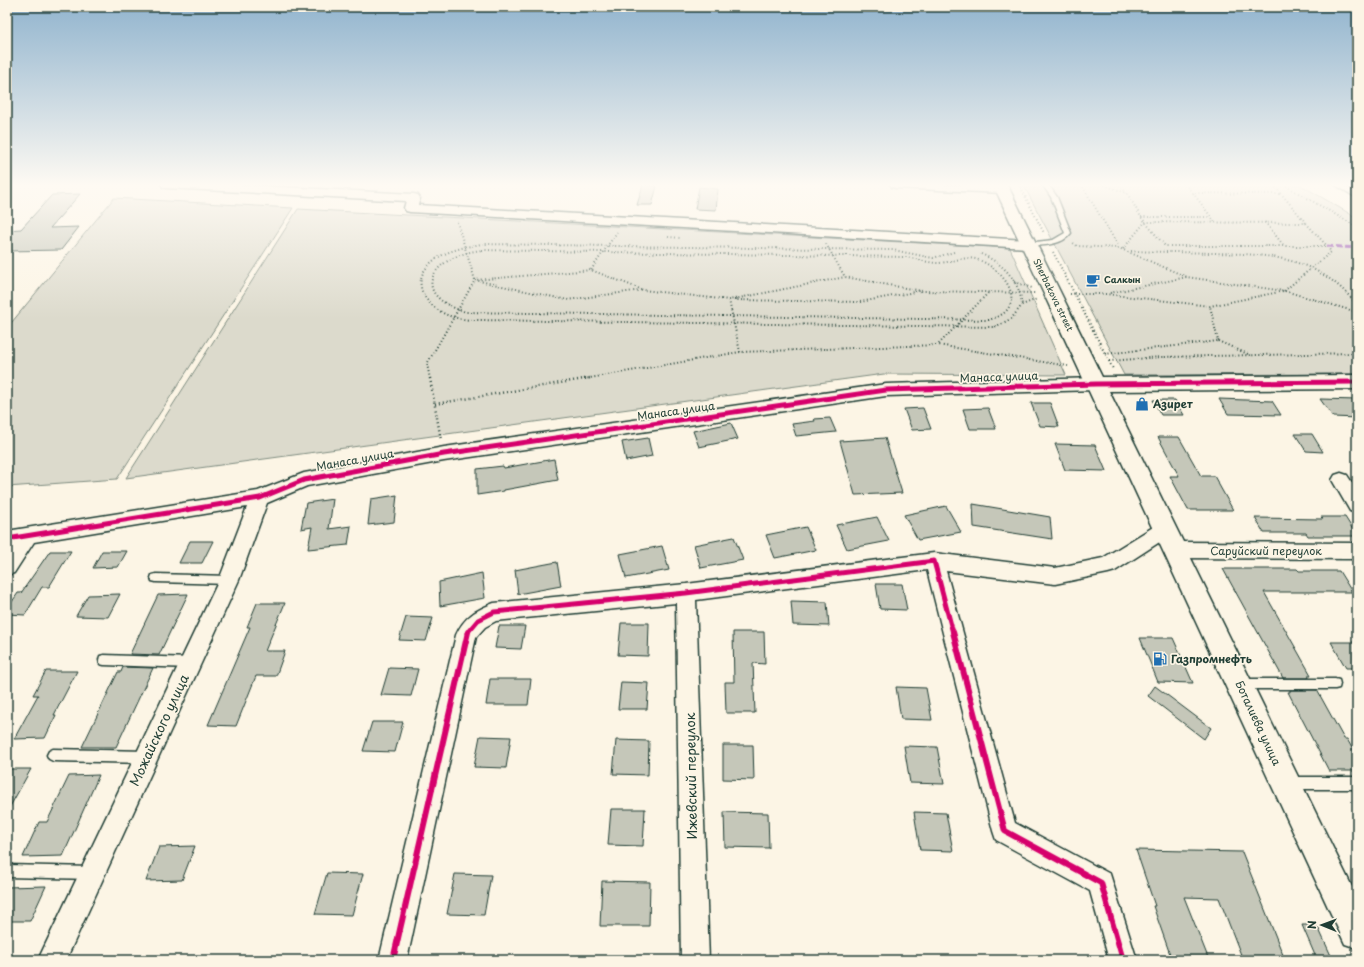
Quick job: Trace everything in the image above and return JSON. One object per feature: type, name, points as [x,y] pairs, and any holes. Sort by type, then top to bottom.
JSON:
[{"type":"street","points":[[753,229],[1029,244]]},
{"type":"street","name":"Sherbakova street","points":[[1023,229],[1029,244],[1106,379]]},
{"type":"street","name":"Манаса улица","points":[[7,539],[27,537],[260,498],[304,480],[444,454],[886,390],[1106,379],[1357,382]]},
{"type":"street","name":"Боталиева улица","points":[[1106,379],[1170,540],[1286,783],[1349,900],[1357,932]]},
{"type":"street","points":[[1341,480],[1357,506]]},
{"type":"street","name":"Можайского улица","points":[[52,960],[229,580],[260,498]]},
{"type":"street","points":[[7,567],[27,537]]},
{"type":"street","points":[[393,960],[466,634],[477,620],[494,612],[686,593],[934,561],[1056,576],[1108,565],[1170,540]]},
{"type":"street","name":"Саруйский переулок","points":[[1170,540],[1357,551]]},
{"type":"street","points":[[934,561],[1005,831],[1101,884],[1123,960]]},
{"type":"street","name":"Ижевский переулок","points":[[686,593],[695,960]]},
{"type":"lane","points":[[1029,244],[1048,242],[1065,236],[1068,233],[1067,229]]},
{"type":"lane","points":[[156,578],[229,580]]},
{"type":"lane","points":[[104,660],[191,663]]},
{"type":"lane","points":[[1239,684],[1335,684]]},
{"type":"lane","points":[[52,755],[146,757]]},
{"type":"lane","points":[[1286,783],[1357,783]]},
{"type":"lane","points":[[7,872],[92,873]]},
{"type":"path","points":[[444,454],[427,364],[475,280],[459,229]]},
{"type":"path","points":[[1039,229],[1048,242],[1109,361],[1106,379]]},
{"type":"path","points":[[1108,229],[1119,248]]},
{"type":"path","points":[[1123,249],[1140,229]]},
{"type":"path","points":[[1152,229],[1165,246],[1327,246]]},
{"type":"path","points":[[1271,229],[1284,246]]},
{"type":"path","points":[[1074,294],[1106,294],[1210,306],[1284,291],[1331,252],[1312,229]]},
{"type":"path","points":[[591,270],[617,232]]},
{"type":"path","points":[[1065,236],[1077,246],[1123,249],[1187,277],[1284,291],[1357,312]]},
{"type":"path","points":[[826,243],[845,277]]},
{"type":"path","points":[[959,252],[933,258],[893,250],[482,244],[465,247],[432,261],[424,270],[420,280],[420,291],[427,301],[439,311],[462,320],[994,327],[1005,324],[1012,319],[1022,305],[1038,299]]},
{"type":"path","points":[[482,250],[603,252],[906,257],[939,263],[957,258],[973,259],[980,261],[994,269],[1004,280],[1012,293],[1011,304],[998,318],[989,320],[466,312],[447,305],[431,289],[431,280],[435,271],[441,264],[467,253],[482,250]]},
{"type":"path","points":[[1128,251],[1256,254],[1277,257],[1312,268],[1336,282],[1351,296],[1357,305]]},
{"type":"path","points":[[979,254],[999,265],[1014,282],[1022,293],[1022,305]]},
{"type":"path","points":[[475,280],[591,270],[643,290]]},
{"type":"path","points":[[729,300],[845,277],[922,291],[1035,294]]},
{"type":"path","points":[[1106,294],[1187,277]]},
{"type":"path","points":[[475,280],[567,300],[643,290],[729,300],[860,302],[922,291]]},
{"type":"path","points":[[1014,282],[1033,288]]},
{"type":"path","points":[[938,345],[988,292]]},
{"type":"path","points":[[729,300],[740,352]]},
{"type":"path","points":[[1210,306],[1218,341]]},
{"type":"path","points":[[1105,354],[1218,341],[1252,356]]},
{"type":"path","points":[[435,404],[740,352],[938,345],[1069,366]]},
{"type":"path","points":[[1109,361],[1162,357],[1357,353]]},
{"type":"shaded area","points":[[88,229],[279,229],[117,479],[7,487],[7,328]]},
{"type":"shaded area","points":[[285,229],[665,229],[1010,248],[1066,375],[884,374],[126,478]]},
{"type":"shaded area","points":[[1047,229],[1357,229],[1357,374],[1124,375]]},
{"type":"building","points":[[77,229],[61,250],[7,251],[7,230]]},
{"type":"building","points":[[1219,399],[1272,401],[1281,415],[1228,414]]},
{"type":"building","points":[[1320,399],[1357,400],[1357,418],[1333,417]]},
{"type":"building","points":[[1153,400],[1175,400],[1184,415],[1161,415]]},
{"type":"building","points":[[1031,403],[1050,403],[1059,427],[1040,426]]},
{"type":"building","points":[[923,408],[931,429],[912,430],[904,409]]},
{"type":"building","points":[[988,408],[996,429],[970,429],[963,409]]},
{"type":"building","points":[[830,418],[836,432],[796,436],[792,424],[815,421],[814,419]]},
{"type":"building","points":[[731,423],[738,439],[699,447],[693,431]]},
{"type":"building","points":[[1295,434],[1312,434],[1323,452],[1306,451]]},
{"type":"building","points":[[1158,437],[1179,437],[1201,476],[1214,476],[1233,510],[1188,510],[1170,476],[1179,476]]},
{"type":"building","points":[[648,438],[652,456],[626,461],[622,442]]},
{"type":"building","points":[[885,438],[902,493],[855,495],[840,441]]},
{"type":"building","points":[[1055,444],[1095,445],[1106,471],[1065,470]]},
{"type":"building","points":[[554,459],[558,480],[477,495],[477,469],[503,466],[504,468]]},
{"type":"building","points":[[397,495],[394,522],[368,525],[371,499]]},
{"type":"building","points":[[333,499],[329,529],[351,526],[348,545],[308,549],[312,527],[301,529],[306,503]]},
{"type":"building","points":[[973,504],[1050,517],[1052,539],[974,527]]},
{"type":"building","points":[[946,506],[961,532],[918,540],[904,515]]},
{"type":"building","points":[[877,517],[889,541],[847,549],[836,525]]},
{"type":"building","points":[[1321,517],[1345,517],[1357,536],[1308,536],[1306,533],[1264,533],[1255,518],[1323,519]]},
{"type":"building","points":[[806,527],[816,550],[775,558],[766,535]]},
{"type":"building","points":[[734,537],[743,560],[701,568],[694,545]]},
{"type":"building","points":[[190,541],[213,541],[202,563],[179,563]]},
{"type":"building","points":[[662,546],[669,570],[626,578],[620,554]]},
{"type":"building","points":[[50,551],[71,551],[49,587],[42,587],[25,615],[7,614],[7,609],[18,593],[21,593]]},
{"type":"building","points":[[102,551],[127,551],[118,567],[93,568]]},
{"type":"building","points":[[557,562],[561,586],[518,594],[515,570]]},
{"type":"building","points":[[1223,569],[1297,569],[1299,571],[1339,571],[1352,592],[1264,592],[1311,675],[1308,675],[1309,678],[1283,678]]},
{"type":"building","points":[[482,573],[485,598],[440,606],[439,582]]},
{"type":"building","points":[[876,584],[902,584],[907,610],[880,609]]},
{"type":"building","points":[[120,594],[108,617],[76,616],[88,595]]},
{"type":"building","points":[[188,594],[159,655],[130,654],[158,595]]},
{"type":"building","points":[[791,601],[827,602],[829,626],[793,625]]},
{"type":"building","points":[[257,603],[285,603],[265,651],[285,651],[276,676],[256,676],[236,726],[208,725],[250,627],[247,627]]},
{"type":"building","points":[[406,617],[433,618],[426,641],[399,640]]},
{"type":"building","points":[[621,623],[649,623],[648,656],[618,655]]},
{"type":"building","points":[[499,626],[525,626],[521,649],[495,648]]},
{"type":"building","points":[[733,632],[764,632],[765,664],[753,663],[755,713],[726,713],[725,682],[734,682]]},
{"type":"building","points":[[1140,638],[1173,638],[1193,683],[1158,682]]},
{"type":"building","points":[[1331,642],[1357,642],[1357,668],[1346,668]]},
{"type":"building","points":[[123,667],[153,668],[116,747],[82,747],[118,672],[121,672]]},
{"type":"building","points":[[389,668],[418,669],[411,696],[381,695]]},
{"type":"building","points":[[46,671],[77,671],[54,715],[56,715],[45,738],[14,739],[38,695],[33,695]]},
{"type":"building","points":[[490,679],[531,679],[528,705],[486,705]]},
{"type":"building","points":[[621,682],[649,683],[647,709],[618,709]]},
{"type":"building","points":[[1155,686],[1211,728],[1204,739],[1148,696]]},
{"type":"building","points":[[896,687],[926,688],[932,720],[901,719]]},
{"type":"building","points":[[1290,690],[1317,690],[1344,739],[1347,739],[1357,757],[1357,771],[1329,771],[1288,692],[1290,692]]},
{"type":"building","points":[[372,722],[403,722],[395,752],[363,751]]},
{"type":"building","points":[[480,736],[511,737],[506,768],[474,767]]},
{"type":"building","points":[[616,740],[649,741],[648,775],[613,774]]},
{"type":"building","points":[[723,745],[753,745],[754,780],[723,779]]},
{"type":"building","points":[[904,746],[937,747],[944,784],[910,783]]},
{"type":"building","points":[[7,769],[31,769],[7,812]]},
{"type":"building","points":[[99,775],[63,856],[23,857],[39,822],[47,822],[69,776]]},
{"type":"building","points":[[611,809],[645,809],[643,846],[608,845]]},
{"type":"building","points":[[724,812],[768,813],[769,848],[725,847]]},
{"type":"building","points":[[914,812],[946,813],[953,851],[920,850]]},
{"type":"building","points":[[195,846],[182,880],[146,881],[159,847]]},
{"type":"building","points":[[1136,850],[1242,852],[1285,960],[1243,960],[1219,898],[1184,897],[1209,960],[1172,960],[1153,906],[1155,906]]},
{"type":"building","points":[[327,873],[363,874],[352,915],[315,914]]},
{"type":"building","points":[[455,874],[491,875],[484,915],[447,914]]},
{"type":"building","points":[[602,881],[650,882],[649,926],[600,926]]},
{"type":"building","points":[[46,886],[30,921],[7,921],[7,887]]},
{"type":"building","points":[[1302,925],[1317,925],[1333,960],[1317,960]]},
{"type":"marked path","points":[[1327,246],[1357,248]]},
{"type":"cycle path","points":[[7,539],[260,498],[304,480],[444,454],[886,390],[1096,384],[1357,382]]},
{"type":"cycle path","points":[[393,960],[466,635],[478,620],[494,612],[686,593],[934,561],[1005,831],[1101,883],[1123,960]]},
{"type":"place","name":"Салкын","points":[[1093,280]]},
{"type":"place","name":"Азирет","points":[[1142,404]]},
{"type":"place","name":"Газпромнефть","points":[[1160,659]]}]
